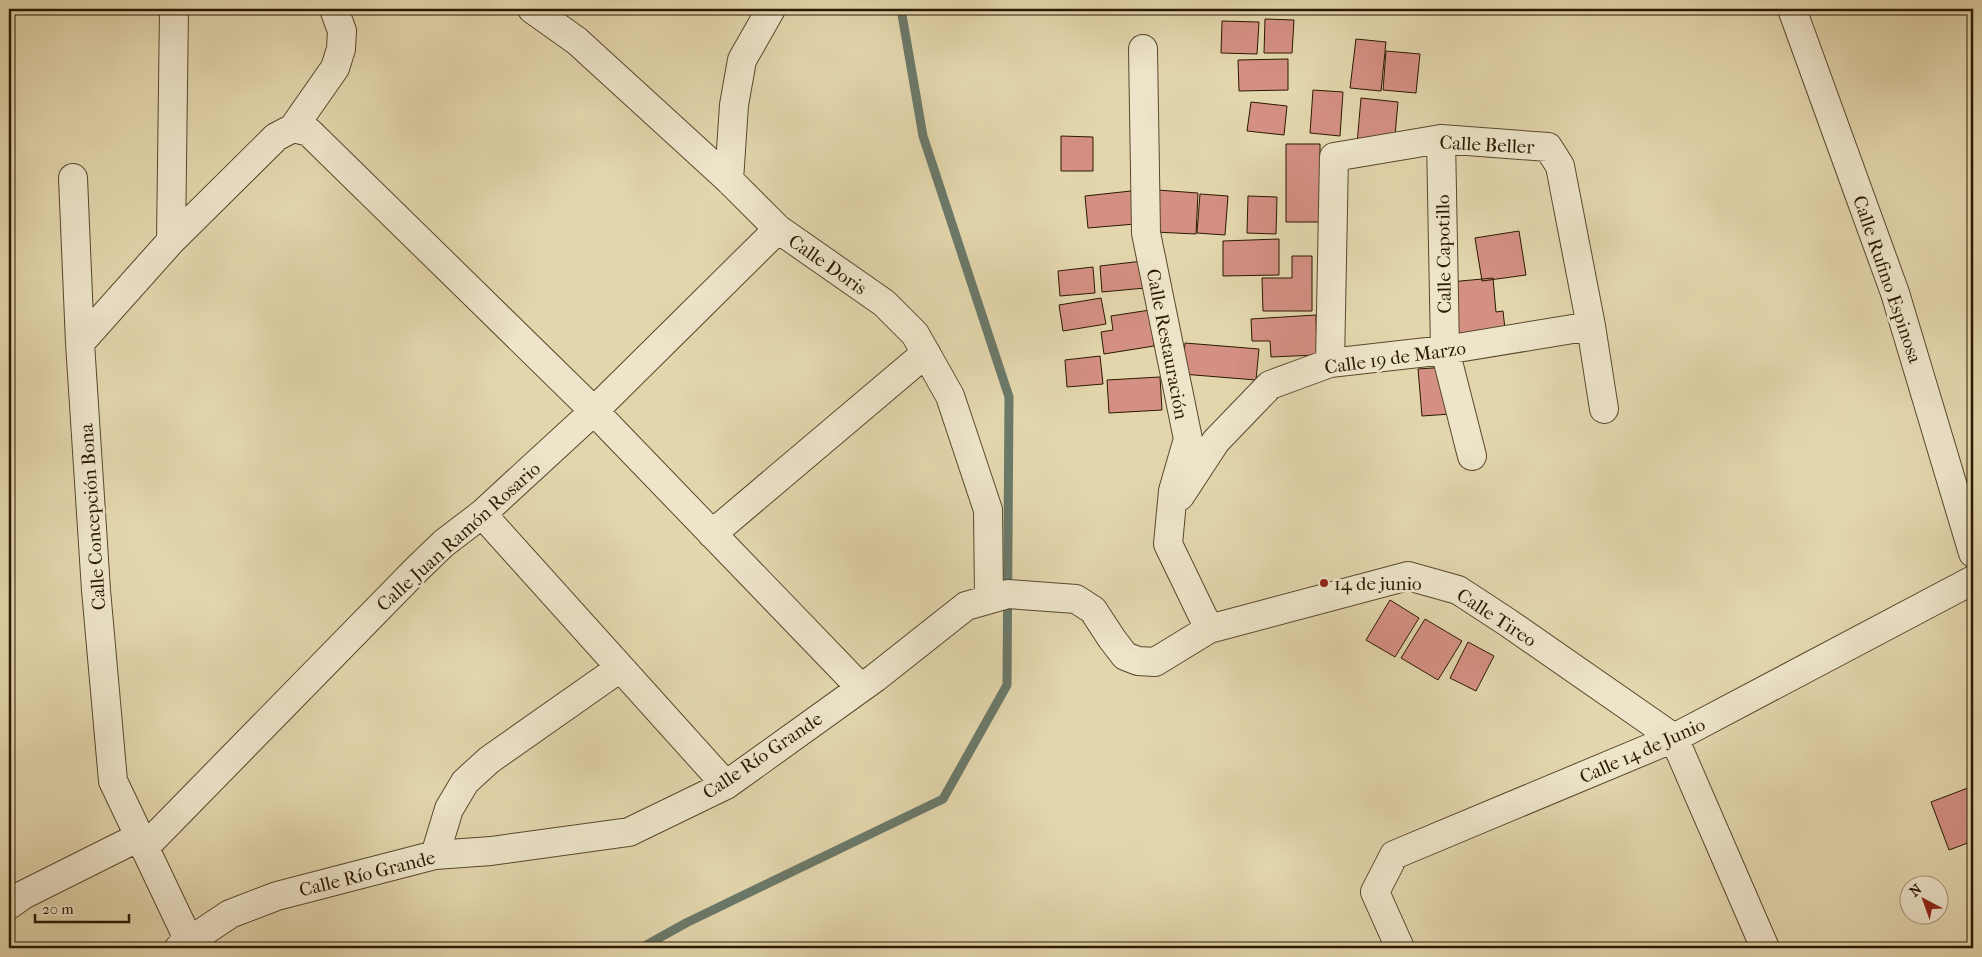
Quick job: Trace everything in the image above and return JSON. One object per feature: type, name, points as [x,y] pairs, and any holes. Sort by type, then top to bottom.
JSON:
[{"type":"street","points":[[171,241],[174,9]]},
{"type":"street","points":[[80,343],[171,241],[276,137],[293,128],[335,68],[342,31],[334,9]]},
{"type":"street","name":"Calle Doris","points":[[532,9],[577,41],[729,180],[778,229],[884,303],[915,334],[950,396],[988,510],[989,599]]},
{"type":"street","points":[[729,180],[734,105],[742,60],[771,9]]},
{"type":"street","name":"Calle Rufino Espinosa","points":[[1792,9],[1895,293],[1973,553]]},
{"type":"street","name":"Calle Restauración","points":[[1143,49],[1146,233],[1188,439],[1173,490],[1168,544],[1209,629]]},
{"type":"street","points":[[293,128],[309,132],[594,412],[861,688]]},
{"type":"street","name":"Calle Beller","points":[[1330,363],[1334,157],[1441,139],[1548,147],[1560,166],[1591,326],[1604,409]]},
{"type":"street","name":"Calle Capotillo","points":[[1441,139],[1445,350],[1472,456]]},
{"type":"street","name":"Calle Concepción Bona","points":[[73,178],[80,343],[96,590],[114,781],[184,945]]},
{"type":"street","name":"Calle Juan Ramón Rosario","points":[[9,905],[23,895],[142,843],[417,569],[444,544],[482,514],[594,412],[778,229]]},
{"type":"street","name":"Calle 19 de Marzo","points":[[1172,510],[1216,441],[1270,385],[1330,363],[1445,350],[1591,326]]},
{"type":"street","points":[[712,534],[926,353]]},
{"type":"street","points":[[482,514],[726,785]]},
{"type":"street","name":"Calle Tireo","points":[[1209,629],[1408,576],[1458,590],[1674,738]]},
{"type":"street","name":"Calle 14 de Junio","points":[[1400,948],[1375,892],[1394,855],[1674,738],[1973,580]]},
{"type":"street","name":"Calle Río Grande","points":[[184,945],[230,914],[277,896],[435,855],[491,851],[629,832],[726,785],[861,688],[966,606],[1008,594],[1076,599],[1093,610],[1126,656],[1138,661],[1154,662],[1209,629]]},
{"type":"street","points":[[435,855],[449,809],[465,782],[489,760],[620,668]]},
{"type":"street","points":[[1674,738],[1765,948]]},
{"type":"building","points":[[1265,19],[1294,20],[1292,53],[1264,53]]},
{"type":"building","points":[[1222,21],[1259,22],[1257,54],[1221,53]]},
{"type":"building","points":[[1356,39],[1386,42],[1381,91],[1350,88]]},
{"type":"building","points":[[1386,51],[1420,54],[1416,93],[1383,90]]},
{"type":"building","points":[[1288,59],[1288,90],[1239,91],[1238,60]]},
{"type":"building","points":[[1313,90],[1343,92],[1340,136],[1310,133]]},
{"type":"building","points":[[1361,98],[1398,102],[1394,147],[1357,144]]},
{"type":"building","points":[[1251,102],[1287,106],[1284,135],[1247,131]]},
{"type":"building","points":[[1061,136],[1093,137],[1093,171],[1061,171]]},
{"type":"building","points":[[1286,144],[1320,144],[1320,222],[1286,222]]},
{"type":"building","points":[[1157,190],[1198,193],[1196,234],[1155,232]]},
{"type":"building","points":[[1131,191],[1135,224],[1088,228],[1085,196]]},
{"type":"building","points":[[1200,194],[1228,196],[1225,235],[1197,233]]},
{"type":"building","points":[[1248,196],[1277,197],[1276,234],[1247,233]]},
{"type":"building","points":[[1519,231],[1526,275],[1482,281],[1475,238]]},
{"type":"building","points":[[1279,239],[1279,275],[1223,276],[1223,241]]},
{"type":"building","points":[[1292,256],[1312,256],[1312,311],[1263,311],[1262,278],[1292,278]]},
{"type":"building","points":[[1143,261],[1145,288],[1102,292],[1100,266]]},
{"type":"building","points":[[1093,267],[1095,293],[1060,296],[1058,271]]},
{"type":"building","points":[[1493,278],[1496,312],[1503,311],[1506,338],[1456,343],[1450,282]]},
{"type":"building","points":[[1101,298],[1106,324],[1063,331],[1059,305]]},
{"type":"building","points":[[1150,310],[1154,346],[1104,354],[1101,332],[1113,330],[1111,316]]},
{"type":"building","points":[[1316,315],[1317,355],[1271,357],[1270,341],[1252,341],[1251,319]]},
{"type":"building","points":[[1185,343],[1259,349],[1256,380],[1182,374]]},
{"type":"building","points":[[1100,356],[1103,384],[1067,387],[1065,360]]},
{"type":"building","points":[[1447,367],[1451,414],[1422,416],[1418,369]]},
{"type":"building","points":[[1160,377],[1162,410],[1109,413],[1107,380]]},
{"type":"building","points":[[1390,600],[1419,618],[1395,657],[1366,640]]},
{"type":"building","points":[[1425,619],[1462,641],[1438,680],[1401,658]]},
{"type":"building","points":[[1468,642],[1494,656],[1476,691],[1450,678]]},
{"type":"building","points":[[1973,786],[1973,841],[1949,850],[1931,802]]},
{"type":"waterway","points":[[641,948],[686,923],[943,799],[1007,685],[1009,397],[923,136],[901,9]]},
{"type":"place","name":"14 de junio","points":[[1324,583]]}]
